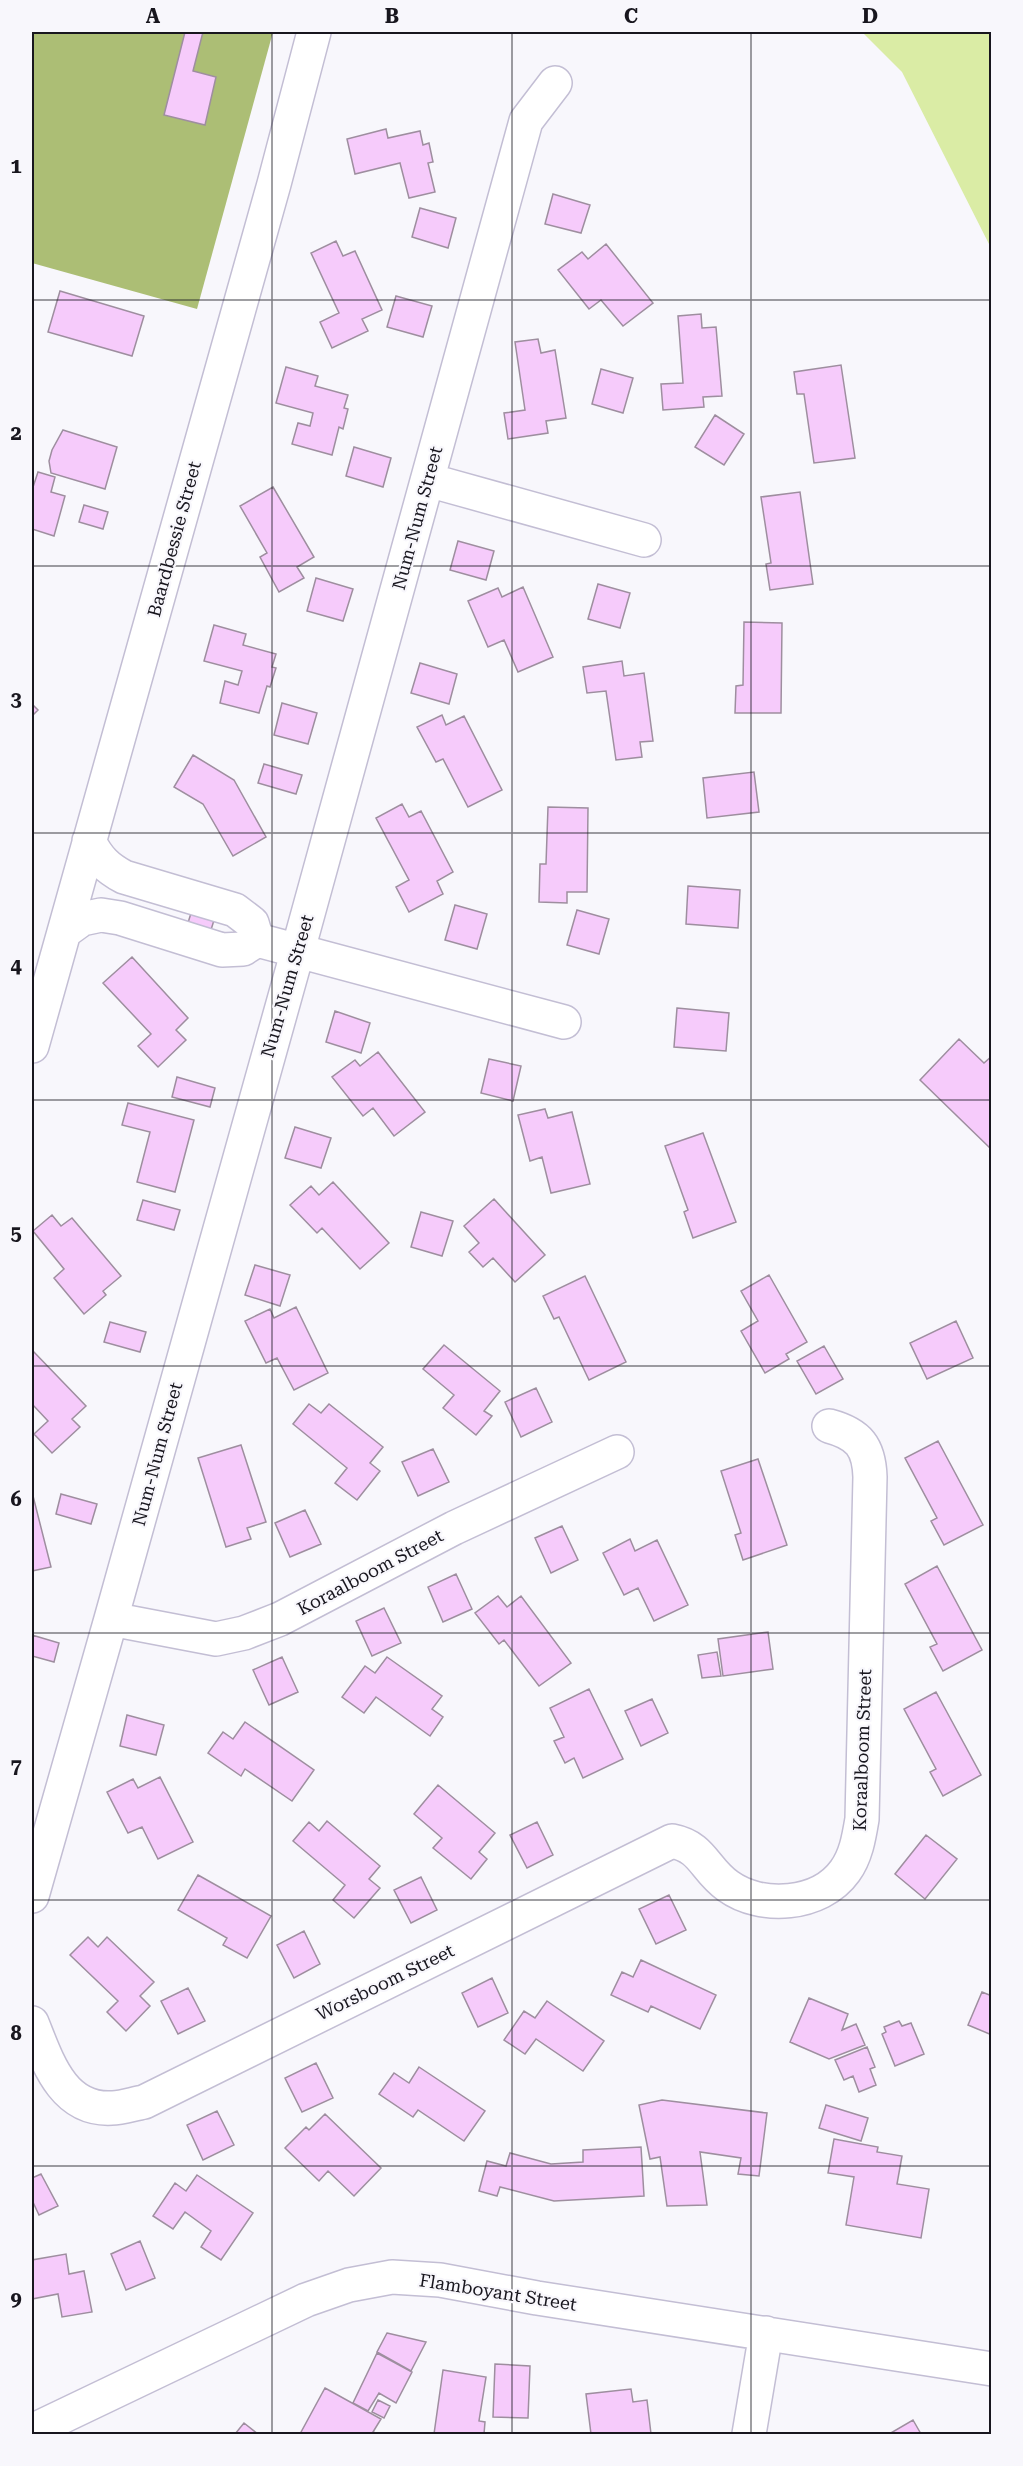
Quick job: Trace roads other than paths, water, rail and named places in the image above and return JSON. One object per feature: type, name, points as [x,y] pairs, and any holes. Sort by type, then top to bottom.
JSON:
[{"type":"street","name":"Baardbessie Street","points":[[32,1046],[274,184],[314,32]]},
{"type":"street","name":"Num-Num Street","points":[[32,1896],[298,950],[526,121],[555,83]]},
{"type":"street","points":[[428,480],[644,540]]},
{"type":"street","points":[[89,842],[97,857],[110,870],[124,877],[235,909],[252,923],[258,940]]},
{"type":"street","points":[[64,932],[82,920],[101,915],[120,918],[222,950],[243,949],[258,940],[564,1022]]},
{"type":"street","name":"Koraalboom Street","points":[[655,1848],[672,1841],[687,1844],[728,1886],[753,1899],[780,1903],[824,1890],[838,1880],[847,1869],[858,1843],[862,1819],[869,1460],[861,1443],[849,1433],[829,1426]]},
{"type":"street","name":"Koraalboom Street","points":[[111,1619],[216,1639],[244,1634],[280,1619],[454,1528],[617,1452]]},
{"type":"street","name":"Worsboom Street","points":[[32,2023],[51,2069],[65,2091],[90,2107],[112,2108],[144,2102],[655,1848]]},
{"type":"street","name":"Flamboyant Street","points":[[32,2431],[306,2300],[349,2285],[393,2277],[440,2280],[537,2298],[992,2369]]},
{"type":"street","points":[[749,2434],[766,2333]]}]
